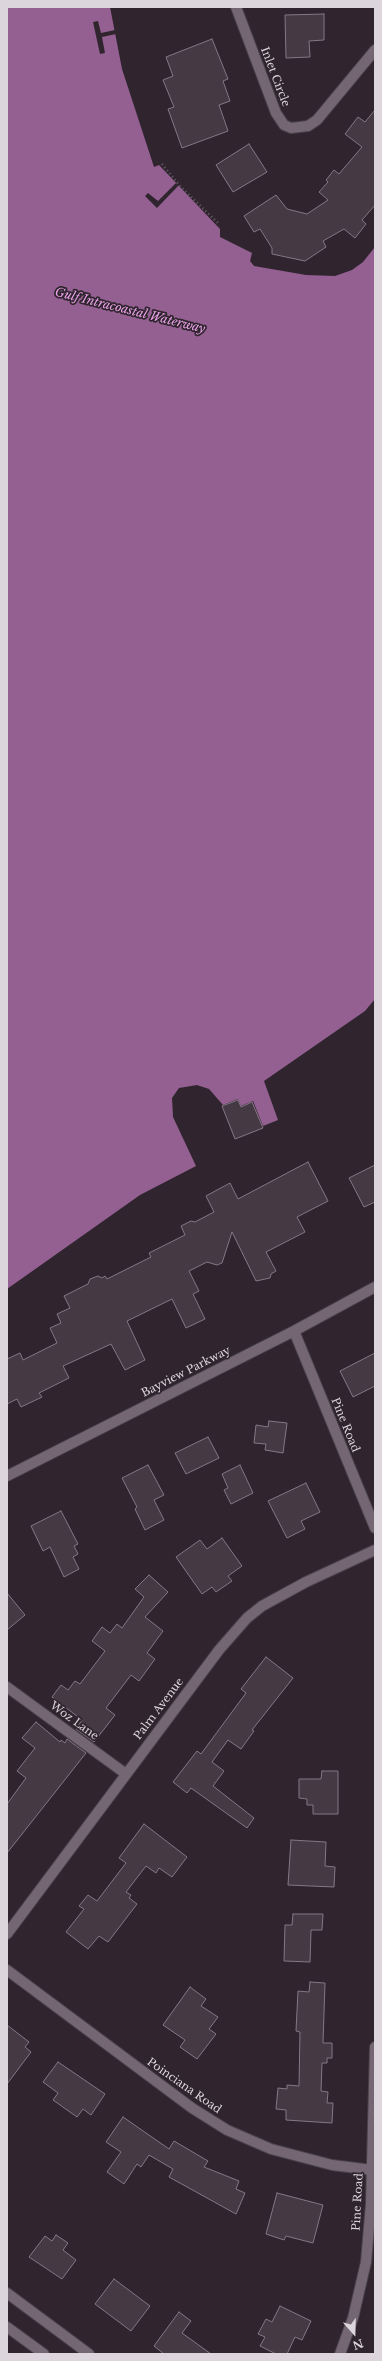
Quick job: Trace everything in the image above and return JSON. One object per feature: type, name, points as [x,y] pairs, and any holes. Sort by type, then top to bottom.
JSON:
[{"type":"street","name":"Inlet Circle","points":[[236,7],[276,113],[284,125],[291,128],[308,126],[317,120],[375,50]]},
{"type":"street","name":"Bayview Parkway","points":[[7,1476],[294,1331],[375,1287]]},
{"type":"street","name":"Pine Road","points":[[294,1331],[375,1528]]},
{"type":"street","name":"Palm Avenue","points":[[7,1934],[219,1650],[247,1618],[262,1606],[306,1582],[375,1550]]},
{"type":"street","name":"Woz Lane","points":[[7,1687],[126,1774]]},
{"type":"street","name":"Poinciana Road","points":[[7,1970],[192,2108],[227,2130],[271,2150],[332,2164],[372,2170]]},
{"type":"street","name":"Pine Road","points":[[340,2354],[353,2318],[366,2262],[372,2170],[375,2047]]},
{"type":"street","points":[[7,2293],[89,2354]]},
{"type":"street","points":[[7,2327],[44,2354]]},
{"type":"path","points":[[162,164],[180,186],[219,224]]},
{"type":"water","name":"Gulf Intracoastal Waterway","points":[[7,7],[110,7],[122,69],[154,167],[159,165],[220,229],[220,237],[252,253],[250,261],[254,266],[306,275],[335,276],[352,270],[363,262],[375,247],[375,999],[365,1011],[264,1081],[278,1120],[263,1126],[253,1101],[241,1106],[238,1099],[223,1105],[209,1089],[197,1085],[179,1088],[172,1098],[173,1117],[196,1166],[140,1195],[7,1289]]},
{"type":"pier","points":[[98,21],[101,33],[115,30],[116,34],[102,37],[105,53],[100,54],[93,22]]},
{"type":"pier","points":[[177,182],[179,185],[157,208],[145,196],[148,193],[158,201]]},
{"type":"building","points":[[324,14],[324,40],[309,41],[310,57],[286,58],[285,15]]},
{"type":"building","points":[[212,39],[228,79],[223,81],[230,101],[219,105],[228,131],[182,148],[168,109],[174,107],[163,80],[173,76],[166,57]]},
{"type":"building","points":[[375,110],[375,205],[362,220],[366,224],[355,238],[344,229],[323,241],[326,247],[305,261],[272,254],[272,248],[260,229],[254,232],[244,216],[276,195],[287,209],[307,214],[328,200],[319,192],[328,182],[326,180],[334,170],[339,174],[362,147],[345,134],[358,117],[365,122]]},
{"type":"building","points":[[249,144],[267,172],[233,192],[216,165]]},
{"type":"building","points":[[238,1100],[241,1107],[252,1102],[263,1128],[235,1139],[222,1106]]},
{"type":"building","points":[[308,1162],[328,1201],[297,1217],[305,1232],[266,1252],[276,1271],[271,1274],[270,1278],[256,1281],[232,1232],[222,1263],[217,1265],[207,1262],[189,1271],[199,1291],[193,1294],[205,1319],[186,1328],[172,1299],[127,1321],[145,1360],[125,1370],[111,1344],[63,1366],[69,1378],[39,1393],[42,1397],[21,1407],[17,1399],[7,1404],[7,1359],[20,1353],[23,1360],[57,1343],[50,1328],[61,1323],[57,1314],[70,1308],[64,1296],[88,1284],[90,1279],[98,1276],[102,1278],[105,1276],[107,1279],[151,1257],[149,1253],[185,1235],[181,1226],[191,1221],[195,1222],[214,1212],[206,1196],[230,1183],[238,1199]]},
{"type":"building","points":[[375,1165],[375,1202],[364,1207],[349,1178]]},
{"type":"building","points":[[375,1353],[375,1386],[353,1397],[340,1371]]},
{"type":"building","points":[[269,1421],[287,1423],[283,1453],[265,1450],[266,1444],[254,1443],[256,1425],[268,1427]]},
{"type":"building","points":[[208,1437],[219,1458],[186,1474],[175,1453]]},
{"type":"building","points":[[148,1465],[164,1495],[154,1500],[164,1520],[145,1530],[135,1509],[137,1507],[122,1478]]},
{"type":"building","points":[[240,1465],[253,1493],[231,1504],[224,1490],[228,1488],[222,1474]]},
{"type":"building","points":[[306,1483],[320,1512],[301,1521],[305,1529],[287,1538],[268,1501]]},
{"type":"building","points":[[61,1511],[78,1544],[74,1546],[78,1554],[73,1557],[79,1569],[64,1577],[50,1547],[43,1551],[31,1526]]},
{"type":"building","points":[[222,1538],[242,1566],[228,1576],[232,1581],[216,1592],[212,1587],[202,1594],[176,1557],[200,1540],[207,1549]]},
{"type":"building","points":[[149,1575],[168,1592],[145,1617],[163,1631],[147,1653],[155,1659],[139,1681],[131,1675],[106,1708],[115,1715],[94,1742],[76,1729],[82,1720],[52,1697],[61,1685],[68,1690],[75,1681],[80,1684],[105,1651],[92,1641],[102,1627],[110,1633],[117,1624],[122,1628],[144,1597],[135,1589]]},
{"type":"building","points":[[7,1593],[25,1615],[7,1630]]},
{"type":"building","points":[[266,1657],[293,1678],[252,1730],[254,1731],[241,1749],[228,1740],[212,1762],[224,1771],[213,1786],[254,1818],[247,1828],[191,1788],[187,1793],[173,1782],[197,1751],[201,1754],[246,1693],[241,1689]]},
{"type":"building","points":[[36,1722],[60,1742],[61,1740],[65,1743],[67,1739],[86,1753],[7,1853],[7,1804],[26,1778],[17,1771],[35,1748],[22,1738]]},
{"type":"building","points":[[322,1771],[338,1771],[338,1814],[313,1814],[313,1805],[307,1805],[307,1799],[299,1798],[299,1779],[321,1779]]},
{"type":"building","points":[[144,1824],[187,1857],[172,1877],[159,1868],[156,1873],[146,1866],[126,1892],[131,1895],[129,1898],[137,1904],[108,1942],[99,1936],[88,1949],[66,1932],[84,1909],[79,1906],[88,1895],[97,1901],[126,1863],[119,1858]]},
{"type":"building","points":[[291,1840],[326,1842],[325,1866],[335,1867],[334,1887],[288,1885]]},
{"type":"building","points":[[293,1914],[323,1914],[322,1930],[311,1930],[310,1962],[284,1961],[285,1925],[292,1925]]},
{"type":"building","points":[[310,1982],[325,1983],[323,2043],[332,2043],[332,2058],[327,2058],[327,2063],[322,2063],[321,2091],[328,2092],[327,2103],[333,2103],[332,2123],[286,2120],[286,2110],[276,2109],[278,2088],[287,2089],[287,2085],[299,2086],[300,2032],[296,2031],[298,1991],[309,1992]]},
{"type":"building","points":[[190,1987],[206,1999],[201,2006],[218,2017],[209,2029],[216,2034],[197,2059],[180,2047],[185,2040],[163,2025]]},
{"type":"building","points":[[7,2025],[29,2042],[25,2047],[31,2052],[7,2084]]},
{"type":"building","points":[[58,2062],[105,2094],[91,2115],[83,2109],[77,2117],[53,2100],[58,2093],[43,2082]]},
{"type":"building","points":[[123,2117],[169,2149],[174,2141],[208,2161],[204,2167],[239,2181],[236,2189],[245,2193],[236,2214],[169,2177],[173,2169],[149,2155],[141,2167],[137,2164],[124,2184],[107,2172],[121,2152],[106,2142]]},
{"type":"building","points":[[277,2193],[323,2205],[313,2243],[286,2236],[284,2240],[266,2234]]},
{"type":"building","points":[[56,2235],[68,2243],[63,2250],[76,2260],[62,2279],[29,2257],[45,2236],[52,2241]]},
{"type":"building","points":[[114,2279],[150,2306],[131,2331],[95,2304]]},
{"type":"building","points":[[280,2306],[311,2321],[302,2340],[295,2337],[287,2354],[276,2354],[260,2346],[265,2337],[258,2334],[266,2319],[272,2322]]},
{"type":"building","points":[[179,2312],[191,2321],[182,2333],[211,2354],[164,2354],[154,2346]]}]
